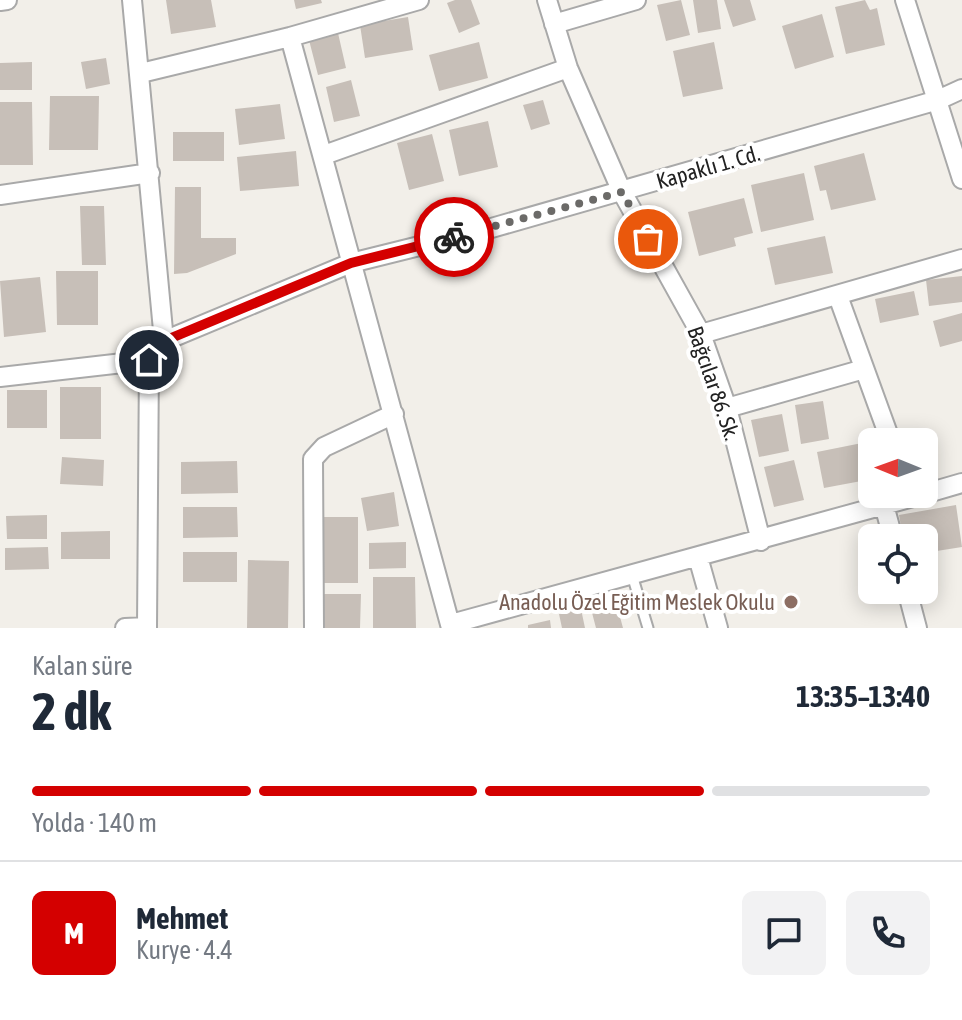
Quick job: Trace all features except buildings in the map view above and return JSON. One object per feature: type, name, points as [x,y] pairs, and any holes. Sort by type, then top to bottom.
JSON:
[{"type":"street","points":[[0,1],[7,0]]},
{"type":"street","points":[[132,0],[164,341]]},
{"type":"street","points":[[141,73],[290,37],[419,0]]},
{"type":"street","name":"Bağcılar 86. Sk.","points":[[547,0],[568,68],[622,192],[701,334],[727,408],[761,541]]},
{"type":"street","points":[[554,24],[636,0]]},
{"type":"street","points":[[905,0],[962,179]]},
{"type":"street","points":[[290,37],[451,626],[874,508]]},
{"type":"street","points":[[324,155],[568,68]]},
{"type":"street","name":"Kapaklı 1. Cd.","points":[[149,360],[164,341],[351,263],[622,192],[938,100],[962,89]]},
{"type":"street","points":[[0,195],[150,173]]},
{"type":"street","points":[[701,334],[962,259]]},
{"type":"street","points":[[838,296],[886,428]]},
{"type":"street","points":[[0,377],[149,360],[147,628],[125,628]]},
{"type":"street","points":[[727,408],[864,369]]},
{"type":"street","points":[[314,628],[313,459],[324,447],[394,414]]},
{"type":"street","points":[[938,489],[962,483]]},
{"type":"street","points":[[698,557],[718,628]]},
{"type":"street","points":[[911,604],[917,628]]},
{"type":"lane","points":[[632,575],[648,628]]},
{"type":"way so far","points":[[454,237],[622,192],[648,239]]},
{"type":"place","name":"Anadolu Özel Eğitim Meslek Okulu","points":[[791,602]]},
{"type":"route","points":[[149,360],[164,341],[351,263],[454,237]]}]
